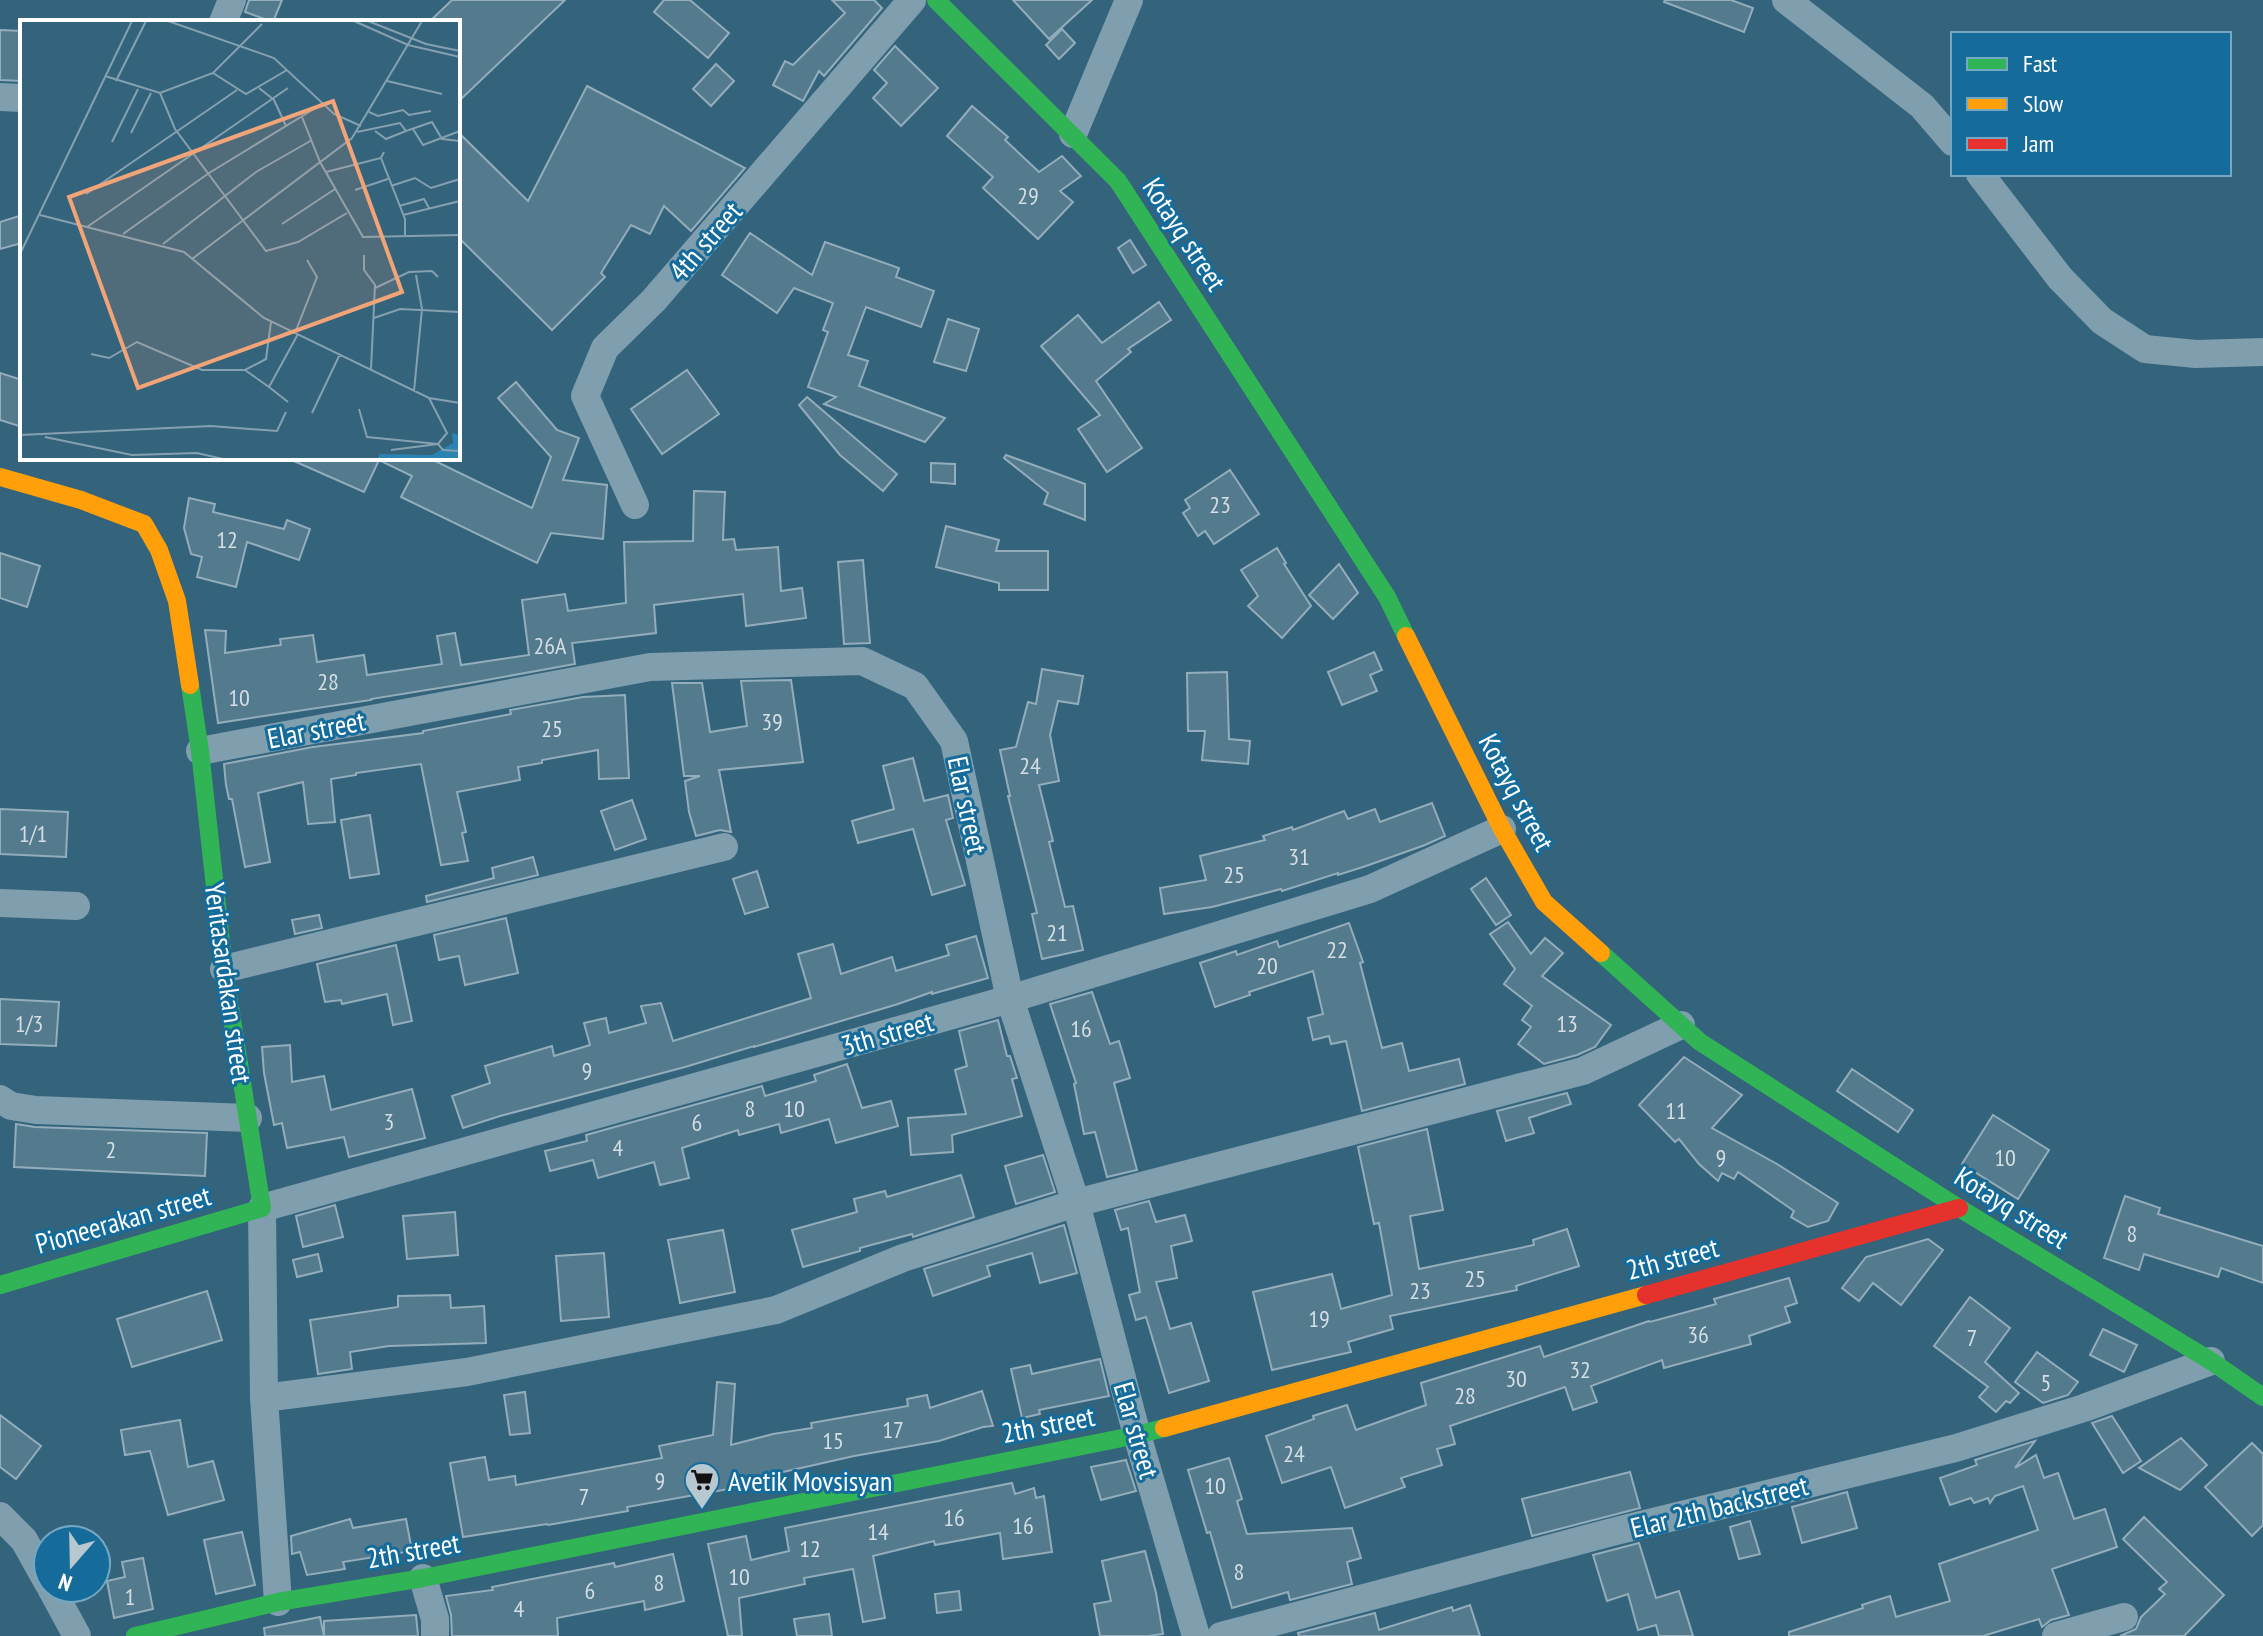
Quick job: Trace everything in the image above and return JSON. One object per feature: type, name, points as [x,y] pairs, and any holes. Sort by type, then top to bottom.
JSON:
[{"type":"street","points":[[224,20],[232,0]]},
{"type":"street","name":"4th street","points":[[635,505],[585,396],[605,348],[654,300],[912,0]]},
{"type":"street","name":"Kotayq street","points":[[936,0],[1118,181],[1387,597],[1502,829],[1544,902],[1700,1042],[1959,1208],[2211,1361],[2263,1397]]},
{"type":"street","points":[[1073,134],[1129,0]]},
{"type":"street","points":[[1786,0],[1922,106],[1951,140]]},
{"type":"street","points":[[0,97],[20,98]]},
{"type":"street","points":[[1982,176],[2060,278],[2102,321],[2145,349],[2196,354],[2263,352]]},
{"type":"street","name":"Yeritasardakan street","points":[[0,477],[81,500],[144,524],[159,550],[177,601],[200,751],[224,969],[262,1208],[264,1398],[278,1602]]},
{"type":"street","name":"Elar street","points":[[200,751],[650,667],[862,661],[915,686],[954,741],[1010,999],[1076,1203],[1137,1435],[1196,1636]]},
{"type":"street","name":"3th street","points":[[262,1208],[1010,999],[1370,889],[1502,829]]},
{"type":"street","points":[[224,969],[724,847]]},
{"type":"street","points":[[0,903],[76,906]]},
{"type":"street","points":[[264,1398],[467,1372],[776,1310],[903,1258],[1076,1203],[1583,1071],[1681,1025]]},
{"type":"street","points":[[0,1099],[11,1106],[36,1110],[248,1118]]},
{"type":"street","name":"Pioneerakan street","points":[[0,1285],[262,1208]]},
{"type":"street","name":"2th street","points":[[135,1636],[278,1602],[423,1578],[1137,1435],[1959,1208]]},
{"type":"street","name":"Elar 2th backstreet","points":[[1221,1636],[1612,1532],[1956,1448],[2084,1408],[2211,1361]]},
{"type":"street","points":[[0,1516],[24,1540],[32,1555]]},
{"type":"street","points":[[423,1578],[435,1619],[435,1636]]},
{"type":"street","points":[[59,1604],[77,1636]]},
{"type":"street","points":[[2056,1636],[2124,1617]]},
{"type":"building","points":[[249,0],[282,0],[274,20],[245,12]]},
{"type":"building","points":[[452,0],[565,0],[460,100],[460,20],[431,20]]},
{"type":"building","points":[[664,0],[690,0],[729,33],[708,58],[654,12]]},
{"type":"building","points":[[832,0],[874,0],[882,8],[824,76],[819,71],[803,101],[773,85],[785,61],[793,65],[845,13]]},
{"type":"building","points":[[1013,0],[1092,0],[1049,39]]},
{"type":"building","points":[[1665,0],[1731,0],[1753,8],[1744,32]]},
{"type":"building","points":[[1062,29],[1075,43],[1059,59],[1046,45]]},
{"type":"building","points":[[0,30],[20,31],[20,81],[0,80]]},
{"type":"building","points":[[895,46],[938,88],[901,126],[873,98],[887,83],[874,70]]},
{"type":"building","points":[[716,64],[734,81],[711,106],[693,89]]},
{"type":"building","points":[[587,86],[745,168],[691,231],[664,206],[650,234],[631,225],[601,273],[605,277],[552,330],[460,239],[460,134],[528,201]]},
{"type":"building","points":[[972,106],[1008,137],[1005,140],[1039,172],[1062,156],[1081,176],[1060,191],[1073,202],[1038,239],[983,188],[993,177],[947,136]]},
{"type":"building","points":[[20,216],[20,244],[0,249],[0,222]]},
{"type":"building","points":[[750,233],[812,275],[825,242],[899,268],[896,277],[934,291],[921,327],[866,307],[848,355],[868,361],[859,386],[945,418],[925,442],[824,404],[836,397],[808,387],[828,332],[823,330],[833,303],[794,288],[777,313],[722,275]]},
{"type":"building","points":[[1130,240],[1146,265],[1133,273],[1118,248]]},
{"type":"building","points":[[1159,302],[1171,320],[1128,349],[1131,352],[1096,381],[1142,448],[1107,472],[1078,429],[1100,415],[1041,346],[1078,315],[1102,343]]},
{"type":"building","points":[[948,319],[979,329],[966,371],[934,362]]},
{"type":"building","points":[[687,370],[719,414],[662,454],[631,409]]},
{"type":"building","points":[[0,373],[20,379],[20,426],[0,420]]},
{"type":"building","points":[[516,382],[557,430],[579,438],[563,480],[607,485],[603,539],[551,533],[537,563],[401,497],[412,476],[379,460],[433,460],[532,508],[551,457],[498,398]]},
{"type":"building","points":[[807,397],[897,474],[883,491],[840,455],[799,405]]},
{"type":"building","points":[[1006,455],[1085,484],[1085,520],[1044,504],[1048,493],[1004,458]]},
{"type":"building","points":[[292,460],[379,460],[364,492]]},
{"type":"building","points":[[931,463],[955,464],[955,484],[931,482]]},
{"type":"building","points":[[1230,470],[1259,514],[1214,544],[1205,531],[1198,536],[1183,513],[1190,508],[1185,500]]},
{"type":"building","points":[[694,491],[725,492],[723,540],[734,539],[736,550],[778,547],[781,591],[802,588],[806,618],[746,626],[743,594],[654,605],[656,633],[572,643],[575,664],[218,723],[205,630],[226,631],[225,653],[281,645],[280,639],[313,635],[317,662],[364,655],[367,675],[442,664],[437,636],[455,633],[461,665],[529,655],[522,600],[565,594],[568,611],[626,603],[624,542],[693,541]]},
{"type":"building","points":[[189,498],[215,504],[213,512],[284,529],[287,520],[310,529],[299,560],[247,542],[236,587],[197,577],[202,557],[191,554],[184,528]]},
{"type":"building","points":[[946,526],[999,540],[996,551],[1048,551],[1048,590],[999,590],[999,583],[936,567]]},
{"type":"building","points":[[1277,548],[1311,606],[1282,638],[1248,606],[1258,596],[1241,570]]},
{"type":"building","points":[[0,553],[40,566],[27,607],[0,598]]},
{"type":"building","points":[[863,560],[870,643],[844,644],[838,562]]},
{"type":"building","points":[[1339,564],[1358,593],[1333,619],[1309,595]]},
{"type":"building","points":[[1374,652],[1382,670],[1370,675],[1377,691],[1342,705],[1328,672]]},
{"type":"building","points":[[1042,669],[1083,676],[1078,704],[1058,701],[1050,735],[1059,781],[1039,785],[1065,907],[1073,906],[1083,950],[1042,959],[1032,914],[1037,913],[1000,750],[1016,747],[1028,702],[1036,704]]},
{"type":"building","points":[[1227,672],[1229,739],[1250,741],[1248,764],[1202,760],[1205,731],[1188,731],[1187,673]]},
{"type":"building","points":[[791,680],[803,762],[719,770],[731,832],[720,830],[696,836],[685,781],[700,776],[684,776],[672,683],[702,683],[710,732],[747,726],[741,681]]},
{"type":"building","points":[[625,695],[629,778],[599,779],[598,750],[518,767],[520,780],[457,792],[466,832],[462,833],[468,861],[441,865],[421,764],[331,779],[335,822],[308,824],[303,782],[258,793],[270,862],[245,867],[224,764],[313,747],[423,733],[511,714],[510,710],[583,697]]},
{"type":"building","points":[[913,758],[924,801],[948,795],[953,818],[946,820],[965,885],[932,895],[913,829],[858,843],[852,821],[894,809],[883,766]]},
{"type":"building","points":[[632,800],[646,839],[615,850],[601,811]]},
{"type":"building","points":[[1432,803],[1445,836],[1425,845],[1282,891],[1164,914],[1160,888],[1206,880],[1200,856],[1265,840],[1263,836],[1292,827],[1293,830],[1344,811],[1348,819],[1375,809],[1380,822]]},
{"type":"building","points":[[0,809],[68,812],[66,857],[0,854]]},
{"type":"building","points":[[370,815],[379,874],[350,878],[341,820]]},
{"type":"building","points":[[533,857],[538,875],[427,902],[426,896],[494,878],[492,868]]},
{"type":"building","points":[[757,871],[768,907],[745,914],[733,879]]},
{"type":"building","points":[[1486,878],[1511,915],[1496,925],[1471,889]]},
{"type":"building","points":[[319,915],[322,928],[295,934],[292,920]]},
{"type":"building","points":[[506,918],[518,973],[465,985],[459,956],[439,960],[434,935]]},
{"type":"building","points":[[1508,922],[1531,954],[1545,938],[1563,953],[1542,976],[1611,1025],[1595,1047],[1544,1064],[1518,1044],[1531,1027],[1522,1020],[1532,1006],[1504,984],[1515,969],[1490,934]]},
{"type":"building","points":[[1349,923],[1363,962],[1360,963],[1382,1048],[1402,1043],[1409,1071],[1459,1059],[1465,1084],[1362,1111],[1346,1041],[1331,1044],[1329,1036],[1313,1040],[1308,1018],[1323,1014],[1313,971],[1215,1007],[1200,963],[1236,951],[1237,955],[1277,941],[1279,947]]},
{"type":"building","points":[[976,936],[988,978],[463,1128],[452,1096],[490,1083],[485,1066],[552,1046],[554,1056],[590,1045],[584,1023],[606,1018],[609,1033],[646,1023],[641,1006],[661,1003],[673,1041],[811,998],[798,954],[833,944],[841,974],[892,957],[896,971],[949,955],[946,945]]},
{"type":"building","points":[[396,945],[412,1021],[393,1025],[387,994],[342,1004],[341,1000],[325,1002],[317,964]]},
{"type":"building","points":[[1092,992],[1110,1044],[1119,1041],[1130,1078],[1114,1083],[1137,1170],[1107,1177],[1095,1132],[1084,1134],[1076,1083],[1050,1004]]},
{"type":"building","points":[[0,999],[59,1002],[56,1046],[0,1044]]},
{"type":"building","points":[[998,1020],[1007,1056],[1010,1056],[1017,1078],[1012,1079],[1022,1116],[952,1135],[953,1152],[911,1155],[908,1118],[966,1114],[955,1070],[967,1066],[959,1031]]},
{"type":"building","points":[[290,1045],[292,1082],[324,1076],[331,1110],[412,1089],[425,1138],[349,1157],[344,1137],[287,1148],[282,1123],[274,1125],[262,1047]]},
{"type":"building","points":[[1684,1057],[1742,1095],[1712,1128],[1838,1203],[1828,1221],[1808,1227],[1791,1217],[1794,1211],[1738,1172],[1734,1179],[1722,1173],[1718,1181],[1679,1139],[1675,1142],[1639,1105]]},
{"type":"building","points":[[847,1064],[862,1108],[891,1101],[898,1126],[836,1143],[829,1119],[781,1133],[779,1124],[739,1135],[738,1130],[682,1148],[689,1178],[660,1185],[654,1162],[598,1178],[593,1160],[550,1171],[545,1151],[587,1141],[586,1135],[762,1086],[765,1096],[816,1081],[814,1075]]},
{"type":"building","points":[[1852,1069],[1913,1110],[1898,1132],[1837,1091]]},
{"type":"building","points":[[1567,1093],[1571,1104],[1529,1118],[1534,1133],[1506,1141],[1497,1111]]},
{"type":"building","points":[[1993,1115],[2049,1150],[2018,1199],[1962,1164]]},
{"type":"building","points":[[16,1124],[207,1133],[205,1176],[14,1167]]},
{"type":"building","points":[[1427,1129],[1443,1210],[1410,1216],[1419,1269],[1534,1245],[1533,1240],[1567,1229],[1579,1266],[1516,1286],[1517,1290],[1390,1316],[1393,1329],[1348,1342],[1351,1352],[1272,1370],[1253,1292],[1332,1274],[1341,1309],[1392,1295],[1379,1223],[1374,1224],[1358,1147]]},
{"type":"building","points":[[1043,1155],[1055,1192],[1016,1204],[1005,1166]]},
{"type":"building","points":[[961,1175],[974,1217],[803,1267],[792,1230],[857,1212],[854,1199],[885,1191],[887,1197]]},
{"type":"building","points":[[2125,1196],[2160,1208],[2158,1214],[2263,1246],[2263,1283],[2221,1268],[2218,1277],[2144,1254],[2139,1270],[2104,1258]]},
{"type":"building","points":[[1149,1201],[1156,1222],[1185,1215],[1192,1241],[1171,1246],[1177,1278],[1156,1282],[1170,1329],[1191,1323],[1209,1381],[1169,1393],[1146,1317],[1136,1320],[1129,1295],[1140,1292],[1128,1228],[1121,1230],[1115,1210]]},
{"type":"building","points":[[335,1205],[343,1237],[303,1247],[296,1216]]},
{"type":"building","points":[[455,1212],[458,1255],[407,1259],[403,1216]]},
{"type":"building","points":[[1064,1225],[1077,1273],[1040,1283],[1032,1253],[987,1266],[990,1276],[933,1296],[924,1269]]},
{"type":"building","points":[[723,1230],[735,1292],[680,1303],[668,1240]]},
{"type":"building","points":[[1928,1239],[1943,1250],[1901,1305],[1873,1283],[1859,1301],[1842,1288],[1866,1257]]},
{"type":"building","points":[[604,1253],[609,1317],[561,1321],[556,1256]]},
{"type":"building","points":[[318,1254],[322,1271],[297,1277],[293,1260]]},
{"type":"building","points":[[1789,1278],[1797,1303],[1785,1307],[1790,1322],[1749,1336],[1751,1344],[1664,1368],[1662,1360],[1591,1386],[1597,1402],[1573,1410],[1565,1387],[1450,1426],[1455,1444],[1437,1449],[1442,1465],[1401,1478],[1405,1487],[1345,1508],[1331,1467],[1282,1483],[1266,1436],[1314,1419],[1313,1416],[1347,1405],[1356,1430],[1426,1405],[1421,1383],[1540,1346],[1544,1357],[1649,1321],[1716,1304],[1714,1299]]},
{"type":"building","points":[[207,1291],[222,1340],[132,1367],[117,1319]]},
{"type":"building","points":[[450,1295],[451,1308],[484,1306],[486,1343],[389,1346],[350,1352],[352,1369],[318,1374],[310,1320],[398,1307],[398,1296]]},
{"type":"building","points":[[1970,1297],[2010,1328],[1985,1362],[2019,1393],[1996,1412],[1979,1397],[1988,1387],[1934,1346]]},
{"type":"building","points":[[2103,1329],[2137,1345],[2124,1372],[2090,1355]]},
{"type":"building","points":[[2037,1352],[2078,1382],[2068,1395],[2043,1403],[2015,1382]]},
{"type":"building","points":[[1100,1359],[1109,1396],[1039,1410],[1040,1414],[1022,1418],[1011,1369],[1030,1365],[1032,1374]]},
{"type":"building","points":[[717,1382],[735,1384],[731,1445],[812,1428],[811,1423],[908,1406],[907,1399],[927,1395],[930,1408],[982,1391],[993,1426],[939,1441],[739,1482],[740,1487],[627,1507],[628,1511],[463,1537],[450,1463],[485,1457],[489,1480],[515,1476],[516,1485],[662,1458],[659,1446],[713,1435]]},
{"type":"building","points":[[525,1392],[530,1433],[510,1435],[504,1395]]},
{"type":"building","points":[[0,1415],[41,1446],[16,1479],[0,1467]]},
{"type":"building","points":[[2112,1416],[2141,1461],[2123,1473],[2092,1423]]},
{"type":"building","points":[[180,1420],[188,1467],[213,1461],[224,1500],[168,1515],[150,1451],[125,1455],[121,1430]]},
{"type":"building","points":[[2181,1438],[2207,1465],[2180,1490],[2139,1468]]},
{"type":"building","points":[[2035,1441],[2015,1468],[2036,1455],[2044,1478],[2058,1473],[2074,1519],[2105,1509],[2117,1547],[2052,1569],[2069,1615],[2051,1620],[2042,1627],[2039,1619],[1983,1636],[1789,1636],[1789,1632],[1890,1596],[1896,1617],[1950,1601],[1939,1564],[2038,1530],[2023,1486],[1995,1496],[1990,1503],[1988,1498],[1974,1503],[1971,1498],[1950,1505],[1940,1478],[1977,1465],[1975,1460]]},
{"type":"building","points":[[2252,1443],[2263,1454],[2263,1525],[2252,1536],[2205,1487]]},
{"type":"building","points":[[1229,1458],[1242,1499],[1237,1501],[1247,1534],[1352,1528],[1361,1558],[1347,1562],[1352,1584],[1290,1600],[1288,1592],[1232,1608],[1188,1470]]},
{"type":"building","points":[[1126,1460],[1136,1491],[1101,1500],[1091,1467]]},
{"type":"building","points":[[1630,1472],[1640,1508],[1532,1536],[1522,1499]]},
{"type":"building","points":[[1012,1483],[1015,1494],[1034,1488],[1036,1498],[1044,1496],[1052,1552],[1003,1559],[1000,1533],[935,1545],[934,1541],[873,1556],[885,1618],[863,1622],[853,1569],[804,1578],[805,1584],[739,1598],[742,1636],[728,1636],[708,1544],[746,1536],[751,1560],[789,1551],[785,1528]]},
{"type":"building","points":[[1847,1492],[1857,1528],[1802,1543],[1792,1507]]},
{"type":"building","points":[[2144,1517],[2224,1595],[2184,1636],[2120,1636],[2136,1629],[2141,1617],[2165,1594],[2159,1589],[2167,1582],[2123,1539]]},
{"type":"building","points":[[350,1519],[353,1528],[406,1519],[412,1551],[343,1562],[345,1569],[307,1575],[300,1552],[292,1554],[291,1536]]},
{"type":"building","points":[[1750,1521],[1760,1554],[1739,1559],[1730,1527]]},
{"type":"building","points":[[242,1532],[255,1585],[216,1594],[204,1540]]},
{"type":"building","points":[[1639,1543],[1656,1598],[1679,1591],[1693,1636],[1659,1636],[1656,1625],[1638,1630],[1628,1594],[1607,1601],[1593,1555]]},
{"type":"building","points":[[1145,1551],[1163,1634],[1100,1636],[1094,1604],[1111,1601],[1102,1561]]},
{"type":"building","points":[[673,1554],[684,1601],[645,1610],[644,1601],[557,1618],[558,1636],[452,1636],[446,1596],[493,1590],[492,1587]]},
{"type":"building","points":[[143,1558],[153,1609],[114,1618],[112,1580],[125,1577],[122,1562]]},
{"type":"building","points":[[959,1591],[961,1610],[937,1613],[935,1594]]},
{"type":"building","points":[[1470,1605],[1480,1636],[1299,1636],[1298,1633],[1375,1613],[1379,1630],[1452,1607],[1453,1611]]},
{"type":"building","points":[[829,1614],[832,1636],[797,1636],[794,1619]]},
{"type":"building","points":[[416,1615],[418,1636],[324,1636],[324,1621]]},
{"type":"building","points":[[320,1617],[324,1636],[265,1636],[264,1628]]},
{"type":"traffic: fast","points":[[936,0],[1118,181],[1387,597],[1406,636]]},
{"type":"traffic: fast","points":[[0,1285],[262,1208],[224,969],[190,685]]},
{"type":"traffic: fast","points":[[1601,953],[1700,1042],[1959,1208],[2211,1361],[2263,1397]]},
{"type":"traffic: fast","points":[[135,1636],[278,1602],[423,1578],[1164,1428]]},
{"type":"traffic: slow","points":[[0,477],[81,500],[144,524],[159,550],[177,601],[190,685]]},
{"type":"traffic: slow","points":[[1406,636],[1502,829],[1544,902],[1601,953]]},
{"type":"traffic: slow","points":[[1164,1428],[1646,1295]]},
{"type":"traffic: jam","points":[[1646,1295],[1959,1208]]},
{"type":"place","name":"Avetik Movsisyan","points":[[702,1511]]}]
